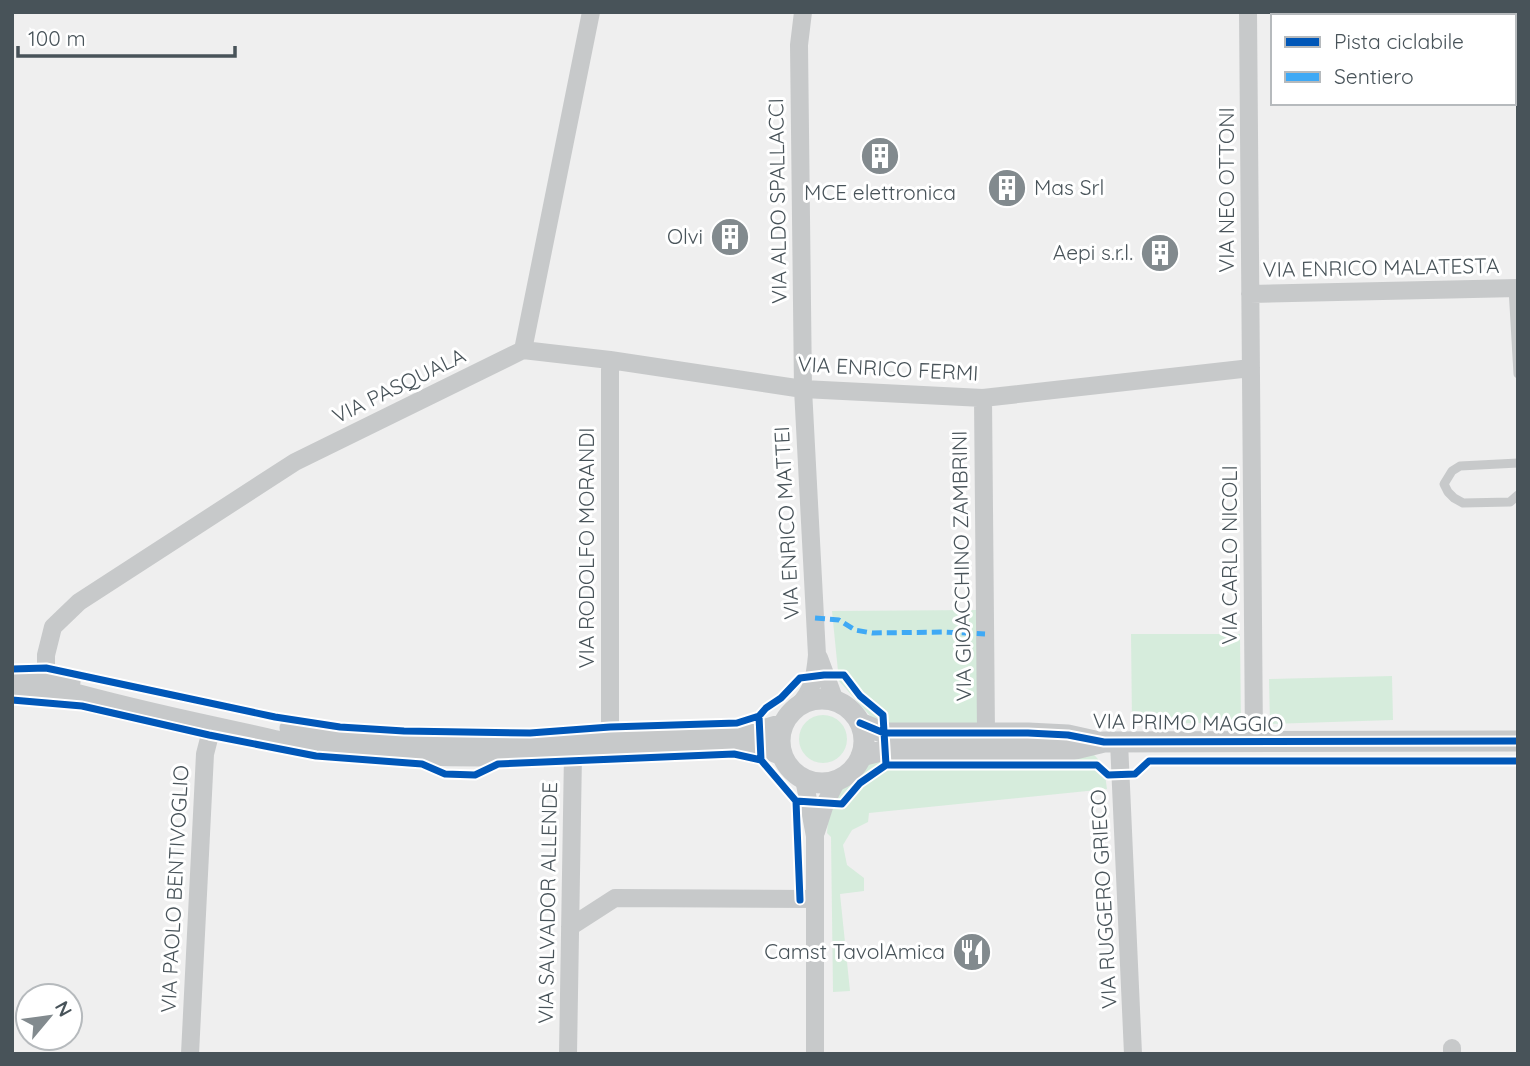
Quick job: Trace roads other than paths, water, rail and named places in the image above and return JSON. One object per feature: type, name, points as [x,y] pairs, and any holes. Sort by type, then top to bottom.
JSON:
[{"type":"street","points":[[523,350],[591,12]]},
{"type":"street","name":"VIA ALDO SPALLACCI","points":[[803,12],[799,45],[803,389]]},
{"type":"street","name":"VIA NEO OTTONI","points":[[1248,12],[1251,368]]},
{"type":"street","name":"VIA ENRICO MALATESTA","points":[[1250,294],[1516,288]]},
{"type":"street","name":"VIA ENRICO FERMI","points":[[523,350],[803,389],[983,398],[1251,368]]},
{"type":"street","name":"VIA PASQUALA","points":[[46,677],[46,655],[53,626],[79,602],[295,462],[523,350]]},
{"type":"street","name":"VIA RODOLFO MORANDI","points":[[610,360],[610,736]]},
{"type":"street","name":"VIA CARLO NICOLI","points":[[1251,368],[1254,742]]},
{"type":"street","name":"VIA ENRICO MATTEI","points":[[798,706],[808,695],[815,676],[817,655],[803,389]]},
{"type":"street","name":"VIA GIOACCHINO ZAMBRINI","points":[[983,398],[986,733]]},
{"type":"street","name":"VIA ENRICO MATTEI","points":[[817,655],[835,701]]},
{"type":"street","points":[[12,676],[46,677],[308,732],[402,740],[530,740],[759,731],[783,724]]},
{"type":"street","points":[[12,692],[75,694],[212,727],[316,748],[404,754],[476,755],[760,746],[782,755]]},
{"type":"street","points":[[835,701],[822,699],[798,706],[783,724],[780,745],[782,755],[794,773],[804,779],[826,783],[847,775],[861,756],[863,734],[860,723]]},
{"type":"street","name":"VIA PRIMO MAGGIO","points":[[835,701],[845,706],[860,723],[884,733],[1068,735],[1111,742],[1518,741]]},
{"type":"street","name":"VIA PAOLO BENTIVOGLIO","points":[[190,1054],[205,754],[212,727]]},
{"type":"street","name":"VIA PRIMO MAGGIO","points":[[861,756],[885,750],[1071,750],[1111,742]]},
{"type":"street","name":"VIA RUGGERO GRIECO","points":[[1111,742],[1133,1054]]},
{"type":"street","name":"VIA SALVADOR ALLENDE","points":[[568,1054],[573,754]]},
{"type":"street","points":[[804,779],[815,836],[816,1054]]},
{"type":"street","points":[[815,836],[825,804],[837,780]]},
{"type":"street","points":[[570,927],[615,898],[815,899]]},
{"type":"lane","name":"VIA ENRICO MALATESTA","points":[[1516,288],[1518,374]]},
{"type":"lane","points":[[1518,463],[1460,466],[1452,471],[1444,484],[1454,498],[1463,503],[1510,502],[1518,495]]},
{"type":"place","name":"MCE elettronica","points":[[880,156]]},
{"type":"place","name":"Mas Srl","points":[[1007,188]]},
{"type":"place","name":"Olvi","points":[[730,237]]},
{"type":"place","name":"Aepi s.r.l.","points":[[1160,253]]},
{"type":"place","name":"Camst TavolAmica","points":[[972,952]]}]
